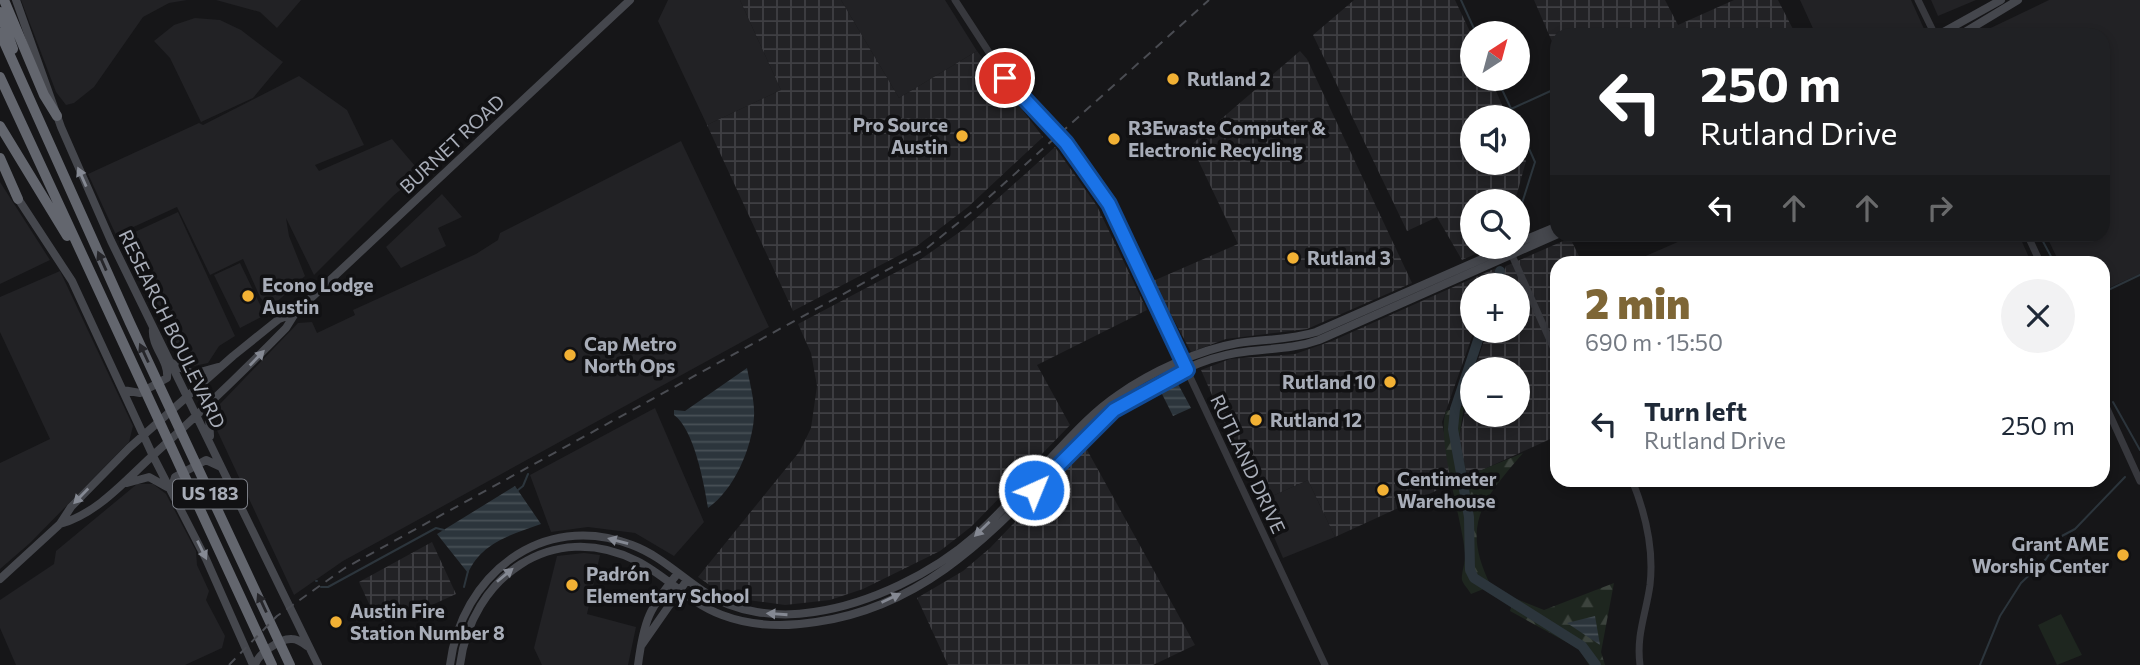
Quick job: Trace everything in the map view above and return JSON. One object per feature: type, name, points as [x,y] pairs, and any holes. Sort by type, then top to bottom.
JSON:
[{"type":"highway","points":[[4,0],[44,95],[57,116]]},
{"type":"highway","points":[[0,12],[31,102]]},
{"type":"highway","name":"US 183","points":[[0,33],[130,323],[290,665]]},
{"type":"highway","name":"US 183","points":[[0,77],[271,664]]},
{"type":"highway","points":[[0,126],[83,260]]},
{"type":"highway","points":[[0,158],[18,199]]},
{"type":"highway","points":[[272,626],[298,665]]},
{"type":"main road","name":"RESEARCH BOULEVARD","points":[[16,0],[57,116],[111,241],[318,665]]},
{"type":"main road","name":"BURNET ROAD","points":[[60,524],[78,519],[198,417],[286,328],[296,312],[630,0]]},
{"type":"main road","points":[[1949,28],[2001,0]]},
{"type":"main road","points":[[1972,28],[2018,0]]},
{"type":"main road","points":[[0,170],[72,281],[254,665]]},
{"type":"main road","points":[[1530,238],[1550,229]]},
{"type":"main road","points":[[1530,243],[1550,237]]},
{"type":"main road","points":[[450,665],[456,633],[467,606],[481,585],[502,564],[534,547],[567,538],[591,537],[623,542],[653,556],[711,597],[751,611],[794,614],[825,611],[869,597],[961,554],[1081,426],[1126,390],[1231,345],[1296,342],[1362,317],[1490,259]]},
{"type":"main road","name":"BURNET ROAD","points":[[0,579],[60,524],[71,507],[144,435],[279,319],[296,312]]},
{"type":"main road","points":[[123,390],[141,393],[167,378],[168,371],[152,338],[153,327]]},
{"type":"main road","points":[[170,362],[193,374],[224,364]]},
{"type":"main road","points":[[460,665],[465,635],[475,611],[489,591],[516,566],[537,556],[568,548],[590,548],[620,554],[643,564],[704,607],[741,620],[782,625],[827,621],[872,607],[922,584],[994,531],[1088,433],[1130,399],[1185,366]]},
{"type":"main road","points":[[210,443],[209,417],[215,401]]},
{"type":"main road","points":[[1081,426],[1088,433]]},
{"type":"main road","points":[[171,490],[175,477],[206,460],[221,467]]},
{"type":"main road","points":[[118,487],[149,477],[171,490]]},
{"type":"main road","points":[[567,538],[568,548]]},
{"type":"main road","points":[[638,665],[645,635],[642,631],[648,615],[678,573]]},
{"type":"main road","points":[[641,646],[687,580]]},
{"type":"main road","points":[[467,606],[475,611]]},
{"type":"main road","points":[[825,611],[827,621]]},
{"type":"main road","points":[[456,633],[465,635]]},
{"type":"main road","points":[[254,665],[259,655],[286,639],[293,638],[310,648]]},
{"type":"street","name":"RUTLAND DRIVE","points":[[955,0],[1005,78],[1066,143],[1109,204],[1325,665]]},
{"type":"street","points":[[1918,0],[1932,28]]},
{"type":"street","points":[[1514,259],[1550,340]]},
{"type":"street","points":[[2110,415],[2140,481]]},
{"type":"street","points":[[1634,487],[1650,549],[1649,589],[1640,624],[1640,665]]},
{"type":"shaded area","points":[[21,0],[187,0],[169,3],[143,17],[94,87],[74,103],[66,105],[56,92]]},
{"type":"shaded area","points":[[216,0],[301,0],[277,28],[260,12]]},
{"type":"shaded area","points":[[668,0],[740,0],[781,90],[707,125],[658,21]]},
{"type":"shaded area","points":[[740,0],[841,0],[899,98],[977,51],[1043,137],[968,207],[917,246],[793,311],[707,125],[781,90]]},
{"type":"shaded area","points":[[841,0],[945,0],[977,51],[899,98]]},
{"type":"shaded area","points":[[1354,0],[1455,0],[1465,21],[1460,21],[1460,91],[1496,91],[1502,105],[1460,105],[1460,175],[1522,175],[1518,189],[1460,189],[1460,257],[1437,217],[1407,231],[1313,35]]},
{"type":"shaded area","points":[[1534,0],[1665,0],[1678,25],[1734,0],[1778,0],[1792,28],[1550,28],[1550,37]]},
{"type":"shaded area","points":[[1800,0],[1911,0],[1924,28],[1813,28]]},
{"type":"shaded area","points":[[1931,0],[1976,0],[1938,16]]},
{"type":"shaded area","points":[[2049,0],[2140,0],[2140,274],[2110,287],[2110,256],[2056,256],[2049,242],[2110,242],[2110,28],[1991,28]]},
{"type":"shaded area","points":[[195,18],[220,20],[241,30],[283,62],[253,98],[201,122],[170,58],[154,41],[174,25]]},
{"type":"shaded area","points":[[1300,51],[1307,59],[1412,283],[1307,329],[1226,339],[1191,352],[1153,281],[1238,244],[1191,145]]},
{"type":"shaded area","points":[[299,76],[347,110],[364,145],[315,165],[319,171],[392,139],[421,173],[393,196],[314,275],[286,218],[289,236],[305,276],[269,309],[260,297],[243,259],[210,275],[177,207],[116,235],[88,174],[199,123],[203,125]]},
{"type":"shaded area","points":[[681,141],[769,327],[343,561],[294,595],[215,426],[219,405],[298,323],[312,322],[317,333],[355,315],[353,310],[476,254],[498,240],[500,233]]},
{"type":"shaded area","points":[[1055,147],[1097,206],[1147,310],[1037,365],[1070,425],[972,526],[940,551],[863,589],[830,600],[785,605],[741,599],[718,591],[698,577],[800,451],[811,428],[817,386],[811,353],[798,324],[921,259],[964,229]]},
{"type":"shaded area","points":[[0,182],[50,260],[0,284]]},
{"type":"shaded area","points":[[442,194],[462,217],[438,228],[446,246],[401,268],[386,247]]},
{"type":"shaded area","points":[[178,212],[235,336],[219,346],[208,363],[194,366],[181,357],[122,238]]},
{"type":"shaded area","points":[[1561,242],[1572,242],[1579,256],[1550,256],[1550,439],[1467,477],[1459,438],[1461,427],[1530,427],[1530,357],[1479,357],[1483,343],[1530,343],[1530,273],[1504,273],[1506,266],[1522,259],[1530,259],[1530,256]]},
{"type":"shaded area","points":[[1678,242],[2022,242],[2028,256],[1646,256]]},
{"type":"shaded area","points":[[240,263],[265,315],[240,328],[214,275]]},
{"type":"shaded area","points":[[60,271],[133,426],[129,442],[30,543],[0,569],[0,463],[50,439],[0,332],[0,297]]},
{"type":"shaded area","points":[[1460,284],[1460,343],[1470,343],[1465,357],[1460,357],[1460,371],[1442,422],[1453,483],[1335,537],[1308,480],[1259,502],[1201,370],[1230,359],[1295,354],[1332,341]]},
{"type":"shaded area","points":[[747,368],[754,411],[750,442],[726,491],[708,508],[701,471],[692,444],[681,422],[674,415],[674,410],[685,411]]},
{"type":"shaded area","points":[[1178,384],[1191,408],[1173,416],[1161,392]]},
{"type":"shaded area","points":[[655,408],[704,522],[674,556],[635,533],[588,527],[551,532],[530,475]]},
{"type":"shaded area","points":[[1086,448],[1195,645],[1153,665],[948,665],[917,598],[963,571],[990,548]]},
{"type":"shaded area","points":[[1308,480],[1335,537],[1283,558],[1259,502]]},
{"type":"shaded area","points":[[137,484],[153,484],[166,494],[196,551],[197,565],[209,591],[206,600],[225,636],[222,648],[185,665],[16,665],[0,628],[0,600],[54,564],[56,551]]},
{"type":"shaded area","points":[[515,486],[541,524],[508,536],[489,547],[474,562],[468,573],[437,534]]},
{"type":"shaded area","points":[[432,542],[456,594],[399,620],[377,621],[359,582]]},
{"type":"shaded area","name":"Padrón Elementary School","points":[[584,553],[600,555],[587,614],[636,627],[628,665],[542,665],[534,648],[557,556]]},
{"type":"shaded area","points":[[1595,616],[1600,645],[1567,623]]},
{"type":"green space","points":[[1460,407],[1459,438],[1467,476],[1523,453],[1487,499],[1480,514],[1477,546],[1491,586],[1471,594],[1462,580],[1465,553],[1444,440],[1446,411]]},
{"type":"green space","points":[[1614,583],[1601,652],[1605,665],[1589,665],[1579,649],[1510,611],[1514,598],[1544,610]]},
{"type":"green space","points":[[2061,614],[2082,655],[2057,665],[2038,625]]},
{"type":"waterway","points":[[1461,0],[1471,21]]},
{"type":"waterway","points":[[1503,91],[1509,105]]},
{"type":"waterway","points":[[1520,105],[1550,91]]},
{"type":"waterway","points":[[1526,189],[1535,162],[1530,151]]},
{"type":"waterway","points":[[2043,242],[2051,256]]},
{"type":"waterway","points":[[2110,289],[2140,275]]},
{"type":"waterway","points":[[1477,343],[1455,409],[1453,429],[1469,517],[1470,570],[1474,578],[1582,646],[1596,665]]},
{"type":"waterway","points":[[2113,402],[2140,450]]},
{"type":"waterway","points":[[518,490],[523,486],[528,474]]},
{"type":"waterway","points":[[1980,665],[2000,616],[2021,583],[2046,559],[2060,537],[2075,529],[2125,477]]},
{"type":"waterway","points":[[321,587],[328,587],[436,528],[444,530]]},
{"type":"waterway","points":[[464,587],[468,571]]},
{"type":"railway","points":[[229,665],[277,616],[345,568],[927,248],[979,206],[1209,0]]},
{"type":"place","name":"Rutland 2","points":[[1173,79]]},
{"type":"place","name":"Pro Source Austin","points":[[962,136]]},
{"type":"place","name":"R3Ewaste Computer & Electronic Recycling","points":[[1114,139]]},
{"type":"place","name":"Rutland 3","points":[[1293,258]]},
{"type":"place","name":"Econo Lodge Austin","points":[[248,296]]},
{"type":"place","name":"Cap Metro North Ops","points":[[570,355]]},
{"type":"place","name":"Rutland 10","points":[[1390,382]]},
{"type":"place","name":"Rutland 12","points":[[1256,420]]},
{"type":"place","name":"Centimeter Warehouse","points":[[1383,490]]},
{"type":"place","name":"Grant AME Worship Center","points":[[2123,555]]},
{"type":"place","name":"Padrón Elementary School","points":[[572,585]]},
{"type":"place","name":"Austin Fire Station Number 8","points":[[336,622]]},
{"type":"route","points":[[1005,78],[1066,143],[1109,204],[1187,370],[1146,390],[1114,410],[1088,433],[1034,490]]}]
